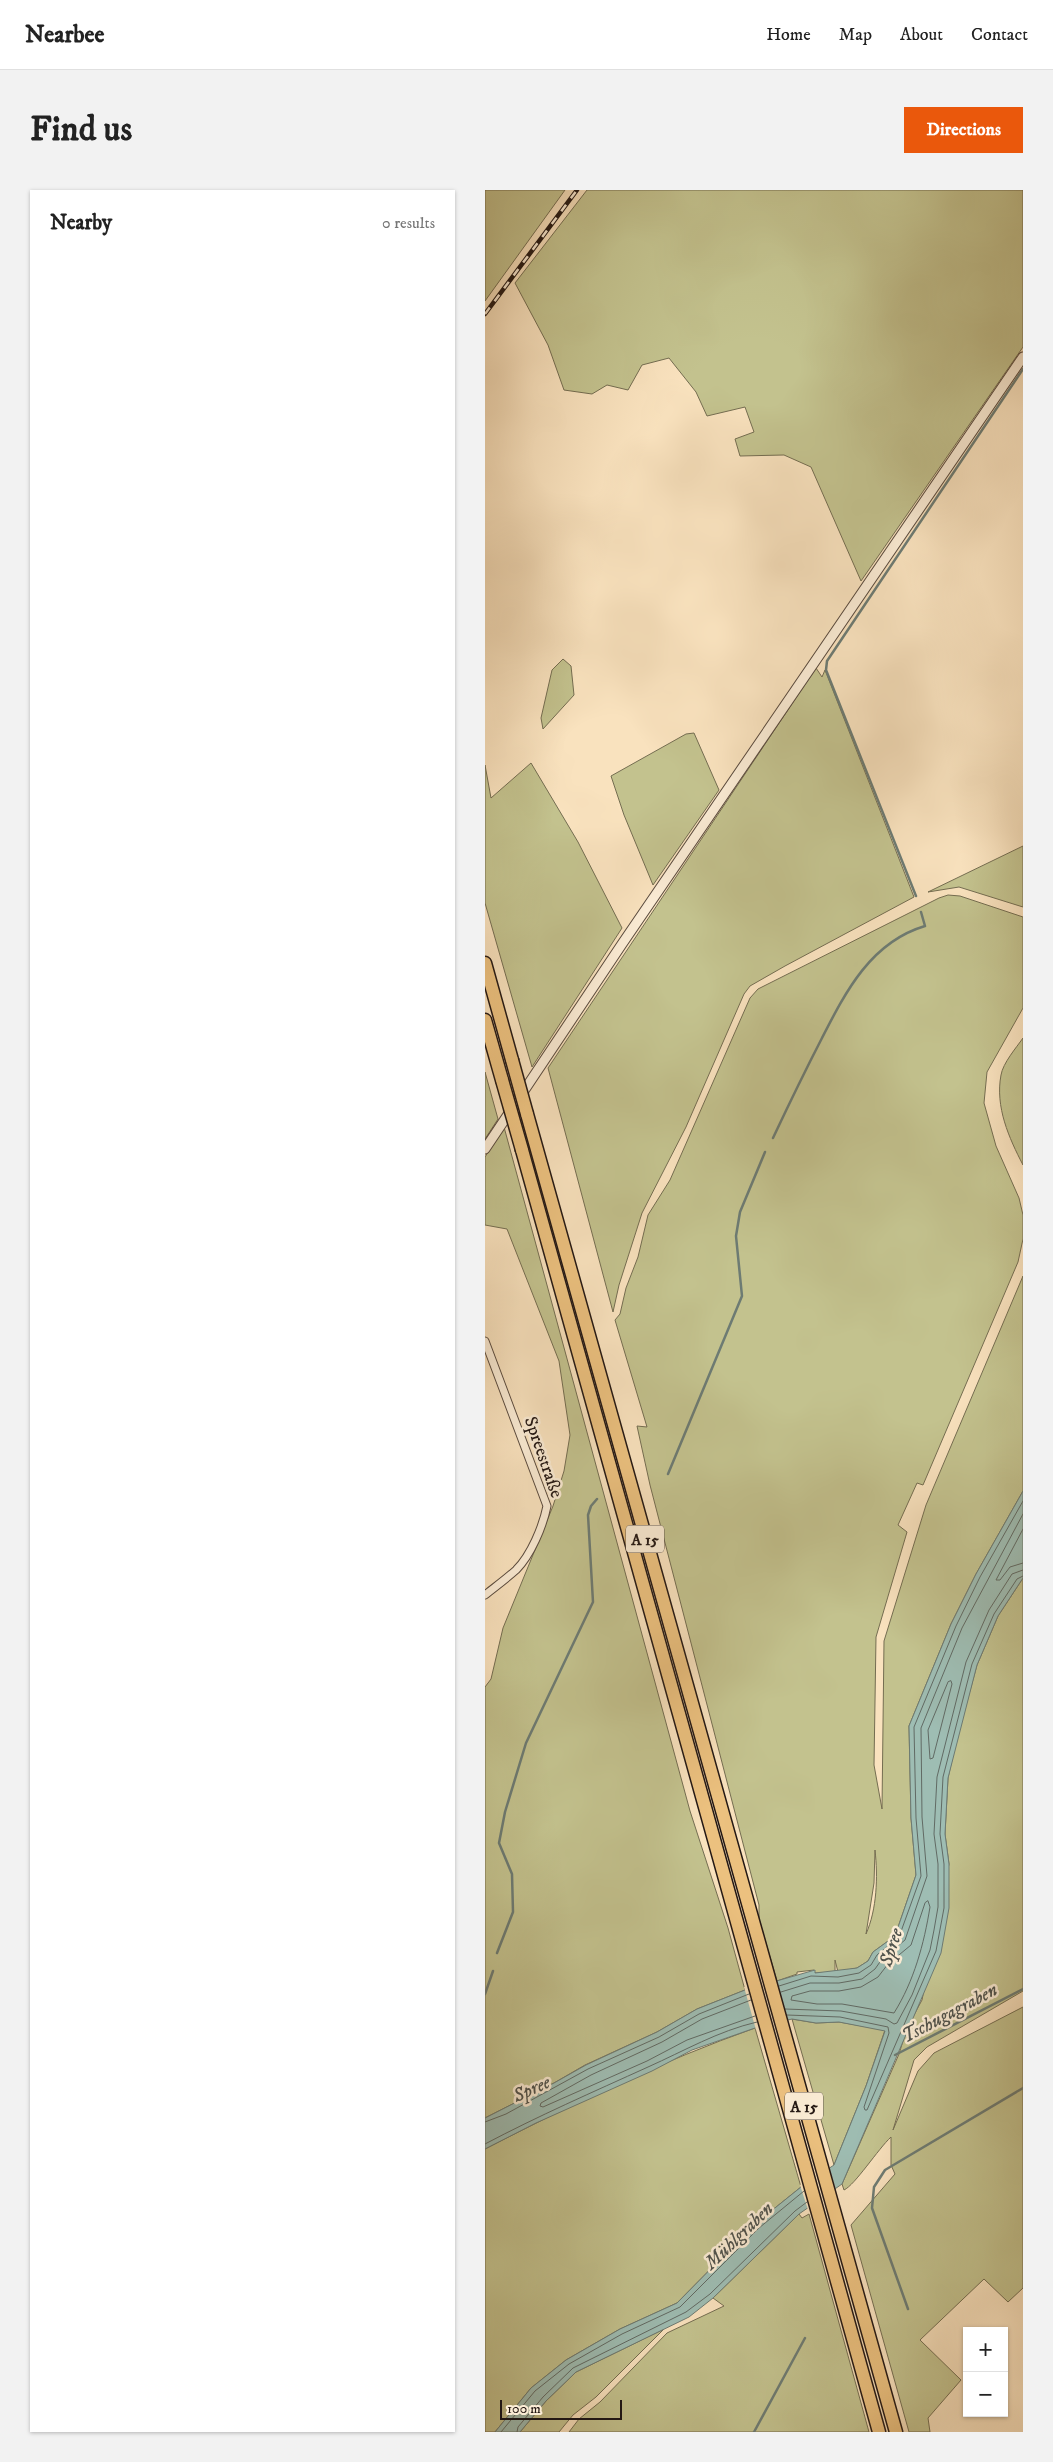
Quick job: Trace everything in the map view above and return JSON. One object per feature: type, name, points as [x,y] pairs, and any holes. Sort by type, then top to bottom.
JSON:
[{"type":"highway","name":"A 15","points":[[485,963],[896,2432]]},
{"type":"highway","name":"A 15","points":[[485,1020],[879,2432]]},
{"type":"street","points":[[485,1149],[627,937],[1023,357]]},
{"type":"street","name":"Spreestraße","points":[[485,1341],[547,1506],[545,1516],[525,1557],[516,1569],[485,1595]]},
{"type":"shaded area","points":[[485,190],[565,190],[485,301]]},
{"type":"shaded area","points":[[587,190],[1023,190],[1023,347],[861,581],[811,467],[784,455],[740,456],[735,439],[754,432],[745,407],[707,416],[696,392],[669,358],[642,365],[628,390],[607,385],[592,394],[564,390],[548,345],[515,283]]},
{"type":"shaded area","points":[[563,659],[571,666],[574,695],[543,729],[541,718],[552,670]]},
{"type":"shaded area","points":[[816,668],[822,677],[825,670],[914,897],[785,966],[750,986],[744,994],[686,1127],[642,1213],[619,1285],[613,1312],[548,1068]]},
{"type":"shaded area","points":[[694,733],[719,790],[653,885],[624,815],[611,776],[686,734]]},
{"type":"shaded area","points":[[531,763],[578,842],[622,928],[532,1067],[485,903],[485,765],[491,798]]},
{"type":"shaded area","points":[[1023,846],[1023,907],[959,887],[928,892]]},
{"type":"shaded area","points":[[948,895],[960,896],[1023,917],[1023,1008],[987,1072],[984,1103],[996,1146],[1019,1198],[1023,1215],[1023,1239],[1018,1262],[923,1485],[917,1483],[898,1525],[907,1532],[876,1637],[874,1765],[882,1809],[884,1641],[926,1505],[1023,1276],[1023,1491],[976,1574],[951,1624],[909,1726],[911,1818],[916,1875],[895,1936],[873,1952],[868,1961],[857,1968],[838,1972],[835,1960],[835,1972],[815,1973],[814,1970],[797,1972],[797,1974],[777,1981],[759,1919],[759,1905],[650,1485],[637,1426],[647,1427],[615,1320],[620,1314],[626,1288],[638,1257],[648,1215],[670,1180],[750,998],[758,989]],"holes":[[[875,1850],[874,1904],[866,1934],[874,1883]]]},
{"type":"shaded area","points":[[1023,1038],[1023,1165],[1008,1133],[1000,1099],[1000,1087],[1004,1066]]},
{"type":"shaded area","points":[[485,1072],[498,1119],[485,1139]]},
{"type":"shaded area","points":[[504,1127],[690,1811],[728,1928],[745,1990],[697,2009],[657,2032],[585,2065],[485,2118],[485,1687],[491,1679],[503,1628],[553,1506],[564,1471],[570,1435],[559,1361],[507,1229],[485,1225],[485,1157]]},
{"type":"shaded area","points":[[1023,1578],[1023,1991],[927,2047],[914,2060],[893,2130],[918,2071],[934,2053],[1023,2007],[1023,2288],[1008,2302],[984,2279],[920,2340],[961,2380],[928,2418],[930,2432],[909,2432],[851,2225],[895,2174],[891,2165],[891,2137],[849,2187],[844,2190],[842,2184],[899,2054],[907,2028],[922,2000],[949,1864],[945,1834],[948,1778],[956,1742],[977,1665],[998,1616]]},
{"type":"shaded area","points":[[792,2019],[816,2023],[839,2022],[885,2030],[866,2086],[834,2165]]},
{"type":"shaded area","points":[[755,2028],[801,2187],[755,2224],[677,2303],[620,2329],[566,2360],[531,2388],[495,2432],[485,2432],[485,2149],[618,2084],[686,2054]]},
{"type":"shaded area","points":[[799,2214],[802,2218],[809,2214],[869,2432],[569,2432],[579,2419],[600,2402],[667,2333],[724,2306],[713,2298]]},
{"type":"shaded area","points":[[664,2329],[596,2397],[573,2415],[559,2432],[520,2432],[546,2401],[576,2372]]},
{"type":"water","name":"Spree","points":[[1023,1491],[1023,1578],[998,1616],[977,1665],[948,1778],[945,1834],[949,1864],[949,1908],[941,1953],[842,2184],[799,2214],[713,2298],[689,2317],[576,2372],[546,2401],[520,2432],[495,2432],[531,2388],[566,2360],[620,2329],[677,2303],[755,2224],[801,2187],[834,2165],[866,2086],[885,2031],[839,2022],[816,2023],[792,2019],[755,2028],[692,2050],[652,2071],[536,2123],[485,2149],[485,2118],[586,2065],[657,2032],[697,2009],[745,1990],[815,1970],[815,1973],[857,1968],[868,1961],[873,1952],[895,1936],[916,1875],[911,1818],[909,1726],[951,1624],[976,1574]]},
{"type":"pier","points":[[776,1979],[789,2023],[756,2030],[744,1987]]},
{"type":"pier","points":[[829,2166],[836,2191],[808,2210],[800,2185]]},
{"type":"waterway","points":[[916,896],[826,670],[827,661],[1023,369]]},
{"type":"waterway","points":[[773,1138],[822,1038],[851,986],[862,970],[889,944],[906,933],[925,926],[921,912]]},
{"type":"waterway","points":[[668,1474],[742,1296],[736,1236],[740,1212],[765,1152]]},
{"type":"waterway","points":[[497,1953],[513,1912],[512,1874],[499,1843],[505,1812],[526,1743],[593,1602],[588,1515],[591,1506],[597,1499]]},
{"type":"waterway","points":[[485,1994],[493,1971]]},
{"type":"waterway","name":"Tschugagraben","points":[[895,2055],[1023,1989]]},
{"type":"waterway","points":[[908,2309],[872,2208],[874,2187],[885,2170],[1023,2088]]},
{"type":"waterway","points":[[754,2432],[805,2338]]},
{"type":"railway","points":[[485,314],[577,190]]},
{"type":"water label","name":"Mühlgraben","points":[[738,2235]]}]
